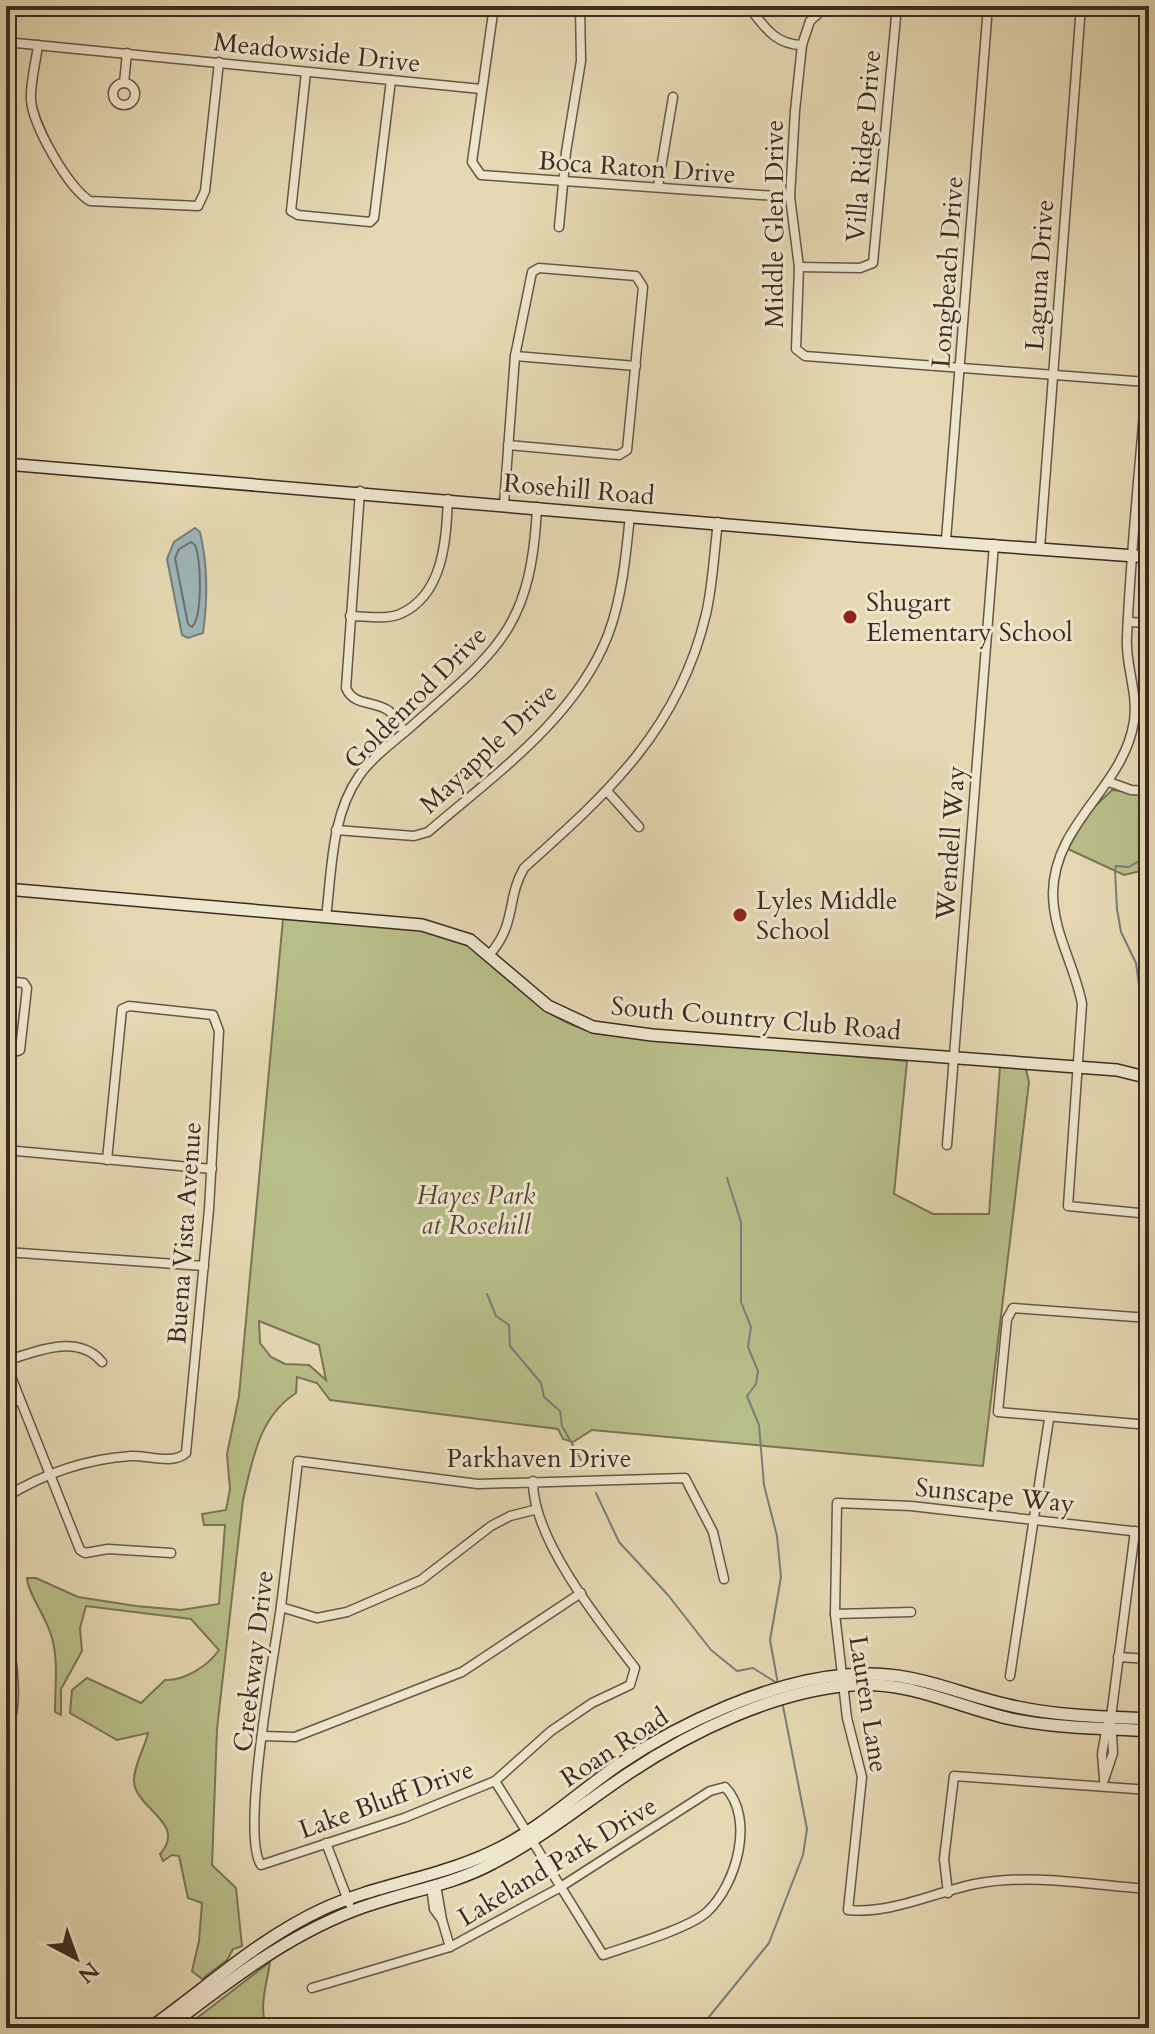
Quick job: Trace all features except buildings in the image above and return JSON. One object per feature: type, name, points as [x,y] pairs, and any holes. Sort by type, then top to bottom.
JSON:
[{"type":"street","points":[[481,89],[494,6]]},
{"type":"street","points":[[559,227],[581,61],[580,6]]},
{"type":"street","points":[[748,6],[772,36],[787,45],[802,45]]},
{"type":"street","name":"Middle Glen Drive","points":[[827,6],[810,21],[802,45],[790,197],[799,267],[793,343],[800,353],[960,367]]},
{"type":"street","name":"Villa Ridge Drive","points":[[799,267],[860,268],[873,263],[897,6]]},
{"type":"street","name":"Longbeach Drive","points":[[946,540],[988,6]]},
{"type":"street","name":"Laguna Drive","points":[[1040,548],[1081,6]]},
{"type":"street","name":"Meadowside Drive","points":[[6,42],[481,89]]},
{"type":"street","points":[[38,45],[31,99],[34,117],[72,184],[90,201],[198,206],[205,191],[219,62]]},
{"type":"street","points":[[124,83],[127,53]]},
{"type":"street","points":[[306,72],[291,211],[346,220],[370,222],[374,218],[391,80]]},
{"type":"street","name":"Boca Raton Drive","points":[[481,89],[472,162],[481,175],[790,197]]},
{"type":"street","points":[[658,186],[673,97]]},
{"type":"street","points":[[504,504],[508,445],[515,356],[534,270],[632,275],[639,279],[643,287],[625,452],[619,455],[508,445]]},
{"type":"street","points":[[1149,352],[1128,622],[1127,653],[1135,688],[1134,717],[1125,753],[1109,782],[1070,831],[1053,889],[1057,925],[1076,974],[1082,1004],[1068,1206],[1149,1214]]},
{"type":"street","points":[[515,356],[636,366]]},
{"type":"street","points":[[960,367],[1147,382]]},
{"type":"street","name":"Rosehill Road","points":[[6,464],[1149,557]]},
{"type":"street","points":[[360,491],[345,667],[349,695],[389,710],[405,732]]},
{"type":"street","points":[[350,616],[401,613],[417,600],[442,563],[448,499]]},
{"type":"street","name":"Goldenrod Drive","points":[[326,917],[336,830],[360,775],[483,663],[503,639],[520,609],[535,557],[537,507]]},
{"type":"street","name":"Mayapple Drive","points":[[336,830],[414,836],[428,832],[548,725],[582,685],[608,635],[625,563],[630,515]]},
{"type":"street","points":[[490,954],[510,924],[515,884],[524,868],[607,791],[656,735],[692,664],[707,612],[718,522]]},
{"type":"street","name":"Wendell Way","points":[[947,1145],[994,544]]},
{"type":"street","points":[[1128,622],[1149,623]]},
{"type":"street","points":[[1109,782],[1131,790],[1149,791]]},
{"type":"street","points":[[607,791],[639,827]]},
{"type":"street","name":"South Country Club Road","points":[[6,889],[422,925],[470,940],[548,1006],[593,1027],[652,1035],[1079,1068],[1149,1078]]},
{"type":"street","points":[[6,981],[24,983],[27,988],[20,1050],[6,1055]]},
{"type":"street","name":"Buena Vista Avenue","points":[[49,1475],[118,1457],[173,1460],[181,1458],[187,1450],[212,1169],[216,1019],[213,1015],[129,1006],[122,1009],[107,1160]]},
{"type":"street","points":[[6,1150],[212,1169]]},
{"type":"street","points":[[6,1252],[204,1266]]},
{"type":"street","points":[[1149,1318],[1013,1308],[1007,1319],[998,1412],[1049,1419],[1149,1425]]},
{"type":"street","points":[[102,1362],[93,1352],[79,1347],[38,1350],[6,1363],[72,1533],[85,1553],[108,1549],[171,1553]]},
{"type":"street","points":[[6,1405],[19,1400]]},
{"type":"street","points":[[1010,1676],[1049,1419]]},
{"type":"street","name":"Parkhaven Drive","points":[[298,1461],[478,1484],[685,1478],[713,1532],[724,1579]]},
{"type":"street","name":"Creekway Drive","points":[[261,1865],[256,1858],[255,1832],[263,1736],[298,1461]]},
{"type":"street","points":[[6,1497],[49,1475]]},
{"type":"street","points":[[263,1736],[295,1737],[462,1672],[581,1593],[534,1510],[533,1481]]},
{"type":"street","name":"Sunscape Way","points":[[837,1503],[911,1506],[1149,1533]]},
{"type":"street","name":"Lauren Lane","points":[[837,1503],[835,1614],[847,1718],[862,1777],[848,1910],[878,1911],[948,1893]]},
{"type":"street","points":[[281,1607],[317,1618],[347,1612],[421,1580],[491,1526],[510,1516],[534,1510]]},
{"type":"street","points":[[1104,1784],[1111,1764],[1110,1724],[1135,1531]]},
{"type":"street","name":"Lake Bluff Drive","points":[[261,1865],[272,1864],[404,1818],[495,1781],[551,1731],[592,1703],[630,1685],[635,1677],[635,1668],[581,1593]]},
{"type":"street","points":[[835,1614],[911,1612]]},
{"type":"street","points":[[6,1728],[12,1721],[13,1697],[7,1637]]},
{"type":"street","points":[[1118,1657],[1149,1659]]},
{"type":"street","name":"Roan Road","points":[[158,2027],[274,1951],[352,1911],[528,1838],[620,1764],[690,1723],[789,1687],[906,1676],[1015,1706],[1149,1731]]},
{"type":"street","name":"Roan Road","points":[[1110,1724],[1149,1719]]},
{"type":"street","points":[[1149,1790],[1104,1784],[954,1776],[944,1859],[948,1893],[973,1885],[1025,1879],[1149,1889]]},
{"type":"street","points":[[495,1781],[559,1888]]},
{"type":"street","name":"Lakeland Park Drive","points":[[312,1988],[450,1947],[559,1888],[710,1791],[725,1787],[733,1795],[742,1818],[741,1835],[724,1886],[706,1913],[660,1935],[603,1955],[559,1888]]},
{"type":"street","points":[[326,1843],[352,1911]]},
{"type":"street","points":[[430,1880],[429,1893],[450,1947]]},
{"type":"street","name":"Roan Road","points":[[158,2027],[252,1950],[292,1924],[347,1898],[430,1880]]},
{"type":"green space","points":[[1112,790],[1149,794],[1149,869],[1124,875],[1068,849],[1088,813]]},
{"type":"green space","name":"Hayes Park at Rosehill","points":[[283,919],[399,926],[444,935],[484,954],[553,1015],[595,1033],[907,1061],[894,1194],[933,1214],[989,1214],[1000,1067],[1026,1069],[1029,1082],[983,1466],[592,1430],[573,1442],[563,1439],[558,1429],[330,1400],[317,1383],[297,1377],[296,1393],[266,1426],[250,1469],[243,1500],[217,1729],[212,1865],[236,1888],[242,1946],[233,1949],[227,1960],[202,1979],[192,1971],[199,1941],[202,1903],[188,1898],[179,1856],[172,1855],[163,1861],[160,1854],[167,1843],[168,1833],[158,1816],[142,1800],[134,1781],[148,1733],[117,1740],[70,1713],[72,1690],[87,1678],[141,1703],[165,1680],[195,1671],[209,1662],[219,1650],[191,1619],[86,1606],[80,1628],[82,1651],[61,1689],[61,1715],[55,1712],[55,1650],[27,1578],[36,1578],[78,1597],[136,1606],[181,1610],[219,1604],[225,1525],[204,1525],[202,1514],[226,1510],[230,1489],[227,1454],[239,1396]],"holes":[[[259,1321],[319,1345],[326,1380],[309,1365],[285,1364],[271,1357],[260,1343]]]},
{"type":"green space","points":[[270,1962],[263,2004],[267,2028],[184,2028]]},
{"type":"water","points":[[195,528],[200,532],[205,557],[206,607],[203,633],[188,638],[182,635],[167,559],[174,542]]},
{"type":"waterway","points":[[1148,1051],[1136,963],[1121,932],[1115,870],[1116,866],[1129,867],[1149,855]]},
{"type":"waterway","points":[[727,1178],[741,1222],[741,1302],[751,1327],[748,1347],[758,1371],[756,1384],[747,1396],[759,1425],[764,1485],[777,1536],[781,1577],[770,1640],[778,1684]]},
{"type":"waterway","points":[[487,1294],[496,1316],[509,1325],[510,1346],[541,1383],[544,1397],[560,1411],[562,1426],[581,1460]]},
{"type":"waterway","points":[[596,1493],[619,1542],[668,1595],[711,1650],[737,1671],[753,1668],[777,1683]]},
{"type":"waterway","points":[[700,2028],[769,1943],[803,1855],[807,1829],[783,1706]]},
{"type":"place","name":"Shugart Elementary School","points":[[850,617]]},
{"type":"place","name":"Lyles Middle School","points":[[740,915]]}]
